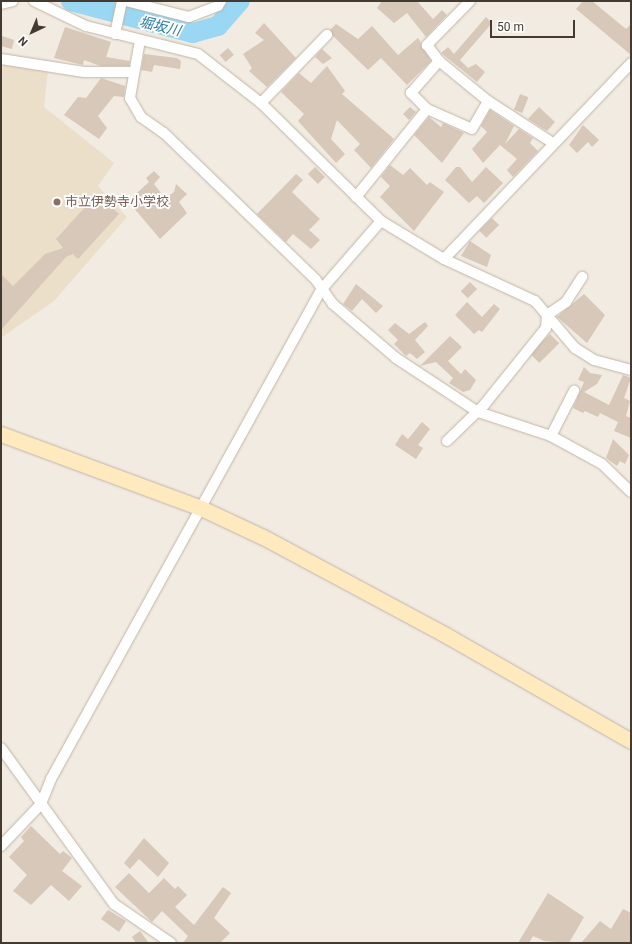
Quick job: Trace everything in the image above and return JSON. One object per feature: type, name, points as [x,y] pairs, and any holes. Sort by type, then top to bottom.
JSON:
[{"type":"street","points":[[1,4],[13,1]]},
{"type":"street","points":[[34,1],[86,26],[115,31],[140,40],[198,54],[261,103],[381,221],[444,259],[534,301],[575,348],[594,360],[631,370]]},
{"type":"street","points":[[115,31],[123,2],[189,17],[218,6],[221,1]]},
{"type":"street","points":[[470,1],[427,45],[440,61],[488,101],[552,143]]},
{"type":"street","points":[[261,103],[327,35]]},
{"type":"street","points":[[140,40],[130,98],[141,117],[170,139],[316,280],[321,290],[396,358],[478,412],[551,436],[602,464],[631,492]]},
{"type":"street","points":[[1,59],[84,72],[134,72]]},
{"type":"street","points":[[440,61],[411,93],[427,109],[472,129],[488,101]]},
{"type":"street","points":[[444,259],[552,143],[631,63]]},
{"type":"street","points":[[356,198],[427,109]]},
{"type":"street","points":[[1,846],[42,804],[51,779],[321,290],[381,221]]},
{"type":"street","points":[[547,315],[566,302],[582,277]]},
{"type":"street","points":[[447,442],[478,412],[546,328],[547,315]]},
{"type":"street","points":[[551,436],[574,391]]},
{"type":"street","points":[[1,434],[201,508],[444,634],[631,741]]},
{"type":"street","points":[[1,748],[114,904],[171,943]]},
{"type":"shaded area","name":"市立伊勢寺小学校","points":[[5,64],[48,70],[44,107],[114,163],[98,186],[127,217],[54,301],[1,338],[1,70]]},
{"type":"building","points":[[382,1],[417,1],[433,19],[442,10],[447,15],[426,37],[407,13],[394,23],[377,8]]},
{"type":"building","points":[[583,1],[592,1],[626,29],[631,24],[631,55],[576,9]]},
{"type":"building","points":[[486,17],[492,23],[460,60],[468,68],[476,64],[485,72],[477,82],[441,53],[448,47],[454,54]]},
{"type":"building","points":[[264,23],[296,58],[267,87],[249,71],[252,68],[243,54],[264,40],[255,33]]},
{"type":"building","points":[[336,24],[358,39],[372,26],[398,55],[418,38],[431,61],[407,85],[381,58],[368,70],[333,36],[330,30]]},
{"type":"building","points":[[65,27],[111,42],[106,57],[130,61],[129,66],[100,66],[84,60],[83,65],[54,58]]},
{"type":"building","points":[[2,36],[14,40],[12,49],[1,46]]},
{"type":"building","points":[[228,48],[234,55],[226,62],[220,55]]},
{"type":"building","points":[[322,49],[332,58],[323,64],[315,57]]},
{"type":"building","points":[[144,54],[177,58],[181,61],[180,69],[154,65],[152,72],[141,70]]},
{"type":"building","points":[[327,66],[345,91],[342,94],[394,139],[371,168],[354,150],[360,144],[337,120],[331,139],[345,154],[336,163],[298,121],[304,114],[281,92],[299,73],[311,83]]},
{"type":"building","points":[[101,78],[125,86],[124,97],[114,96],[98,116],[107,128],[99,139],[64,115],[78,97],[86,98]]},
{"type":"building","points":[[520,94],[528,97],[522,113],[514,110]]},
{"type":"building","points":[[410,107],[416,112],[409,120],[403,114]]},
{"type":"building","points":[[539,107],[555,122],[547,131],[528,119]]},
{"type":"building","points":[[490,110],[514,126],[505,144],[519,129],[533,138],[530,143],[538,151],[513,177],[507,170],[517,159],[500,145],[483,163],[472,149],[487,132],[481,126]]},
{"type":"building","points":[[429,117],[441,127],[443,123],[464,133],[442,163],[414,135]]},
{"type":"building","points":[[583,125],[599,140],[592,147],[588,142],[577,153],[569,145]]},
{"type":"building","points":[[390,165],[403,175],[410,168],[427,185],[430,182],[444,192],[414,231],[380,197],[390,186],[381,177]]},
{"type":"building","points":[[315,167],[325,177],[318,184],[308,174]]},
{"type":"building","points":[[456,167],[460,167],[472,182],[486,167],[503,183],[484,203],[477,196],[469,203],[445,180]]},
{"type":"building","points":[[154,171],[160,177],[154,184],[165,198],[174,192],[176,184],[187,194],[179,202],[187,213],[160,239],[128,201],[149,182],[146,178]]},
{"type":"building","points":[[296,174],[303,180],[292,192],[320,219],[309,230],[320,240],[311,249],[293,234],[286,242],[257,214]]},
{"type":"building","points":[[97,194],[119,214],[78,259],[73,254],[66,257],[1,330],[1,274],[13,286],[45,254],[63,248],[56,239]]},
{"type":"building","points":[[492,218],[499,225],[486,238],[479,231]]},
{"type":"building","points":[[470,241],[491,255],[487,267],[461,256]]},
{"type":"building","points":[[470,282],[477,289],[468,298],[461,291]]},
{"type":"building","points":[[356,284],[383,306],[376,313],[362,299],[352,311],[343,304]]},
{"type":"building","points":[[584,294],[605,315],[587,343],[557,317]]},
{"type":"building","points":[[467,302],[482,317],[494,304],[500,309],[482,332],[479,330],[474,334],[455,315]]},
{"type":"building","points":[[425,322],[428,326],[415,340],[425,352],[417,359],[410,353],[406,356],[394,344],[398,340],[388,330],[395,323],[409,334]]},
{"type":"building","points":[[550,334],[559,343],[539,363],[530,354]]},
{"type":"building","points":[[450,336],[462,347],[448,361],[461,374],[465,369],[476,380],[470,390],[463,392],[449,383],[453,378],[436,362],[420,366]]},
{"type":"building","points":[[584,367],[590,373],[602,375],[597,384],[584,392],[609,405],[623,375],[631,378],[624,398],[630,401],[626,416],[631,418],[631,438],[614,431],[618,422],[600,413],[598,417],[585,411],[583,413],[573,408],[584,382],[578,380]]},
{"type":"building","points":[[422,422],[430,429],[418,445],[423,448],[416,459],[395,445],[402,434],[408,439]]},
{"type":"building","points":[[613,439],[629,455],[625,464],[620,461],[617,466],[606,458]]},
{"type":"building","points":[[31,826],[60,854],[63,851],[72,858],[62,871],[82,886],[69,901],[51,885],[31,905],[13,891],[27,875],[9,857],[24,841],[21,837]]},
{"type":"building","points":[[144,838],[169,863],[158,877],[139,859],[130,869],[124,863]]},
{"type":"building","points":[[129,873],[149,893],[164,878],[175,889],[178,886],[187,895],[175,907],[194,925],[223,887],[231,893],[214,918],[230,933],[220,943],[183,943],[188,936],[162,911],[152,922],[115,887]]},
{"type":"building","points":[[548,893],[584,917],[569,943],[544,941],[533,936],[529,943],[518,943]]},
{"type":"building","points":[[623,909],[631,913],[631,943],[581,943],[600,921],[611,929]]},
{"type":"building","points":[[108,910],[126,921],[119,932],[101,919]]},
{"type":"building","points":[[140,931],[149,943],[136,943],[132,937]]},
{"type":"waterway","name":"堀坂川","points":[[71,1],[193,33],[218,26],[240,1]]},
{"type":"place","name":"市立伊勢寺小学校","points":[[57,202]]}]
